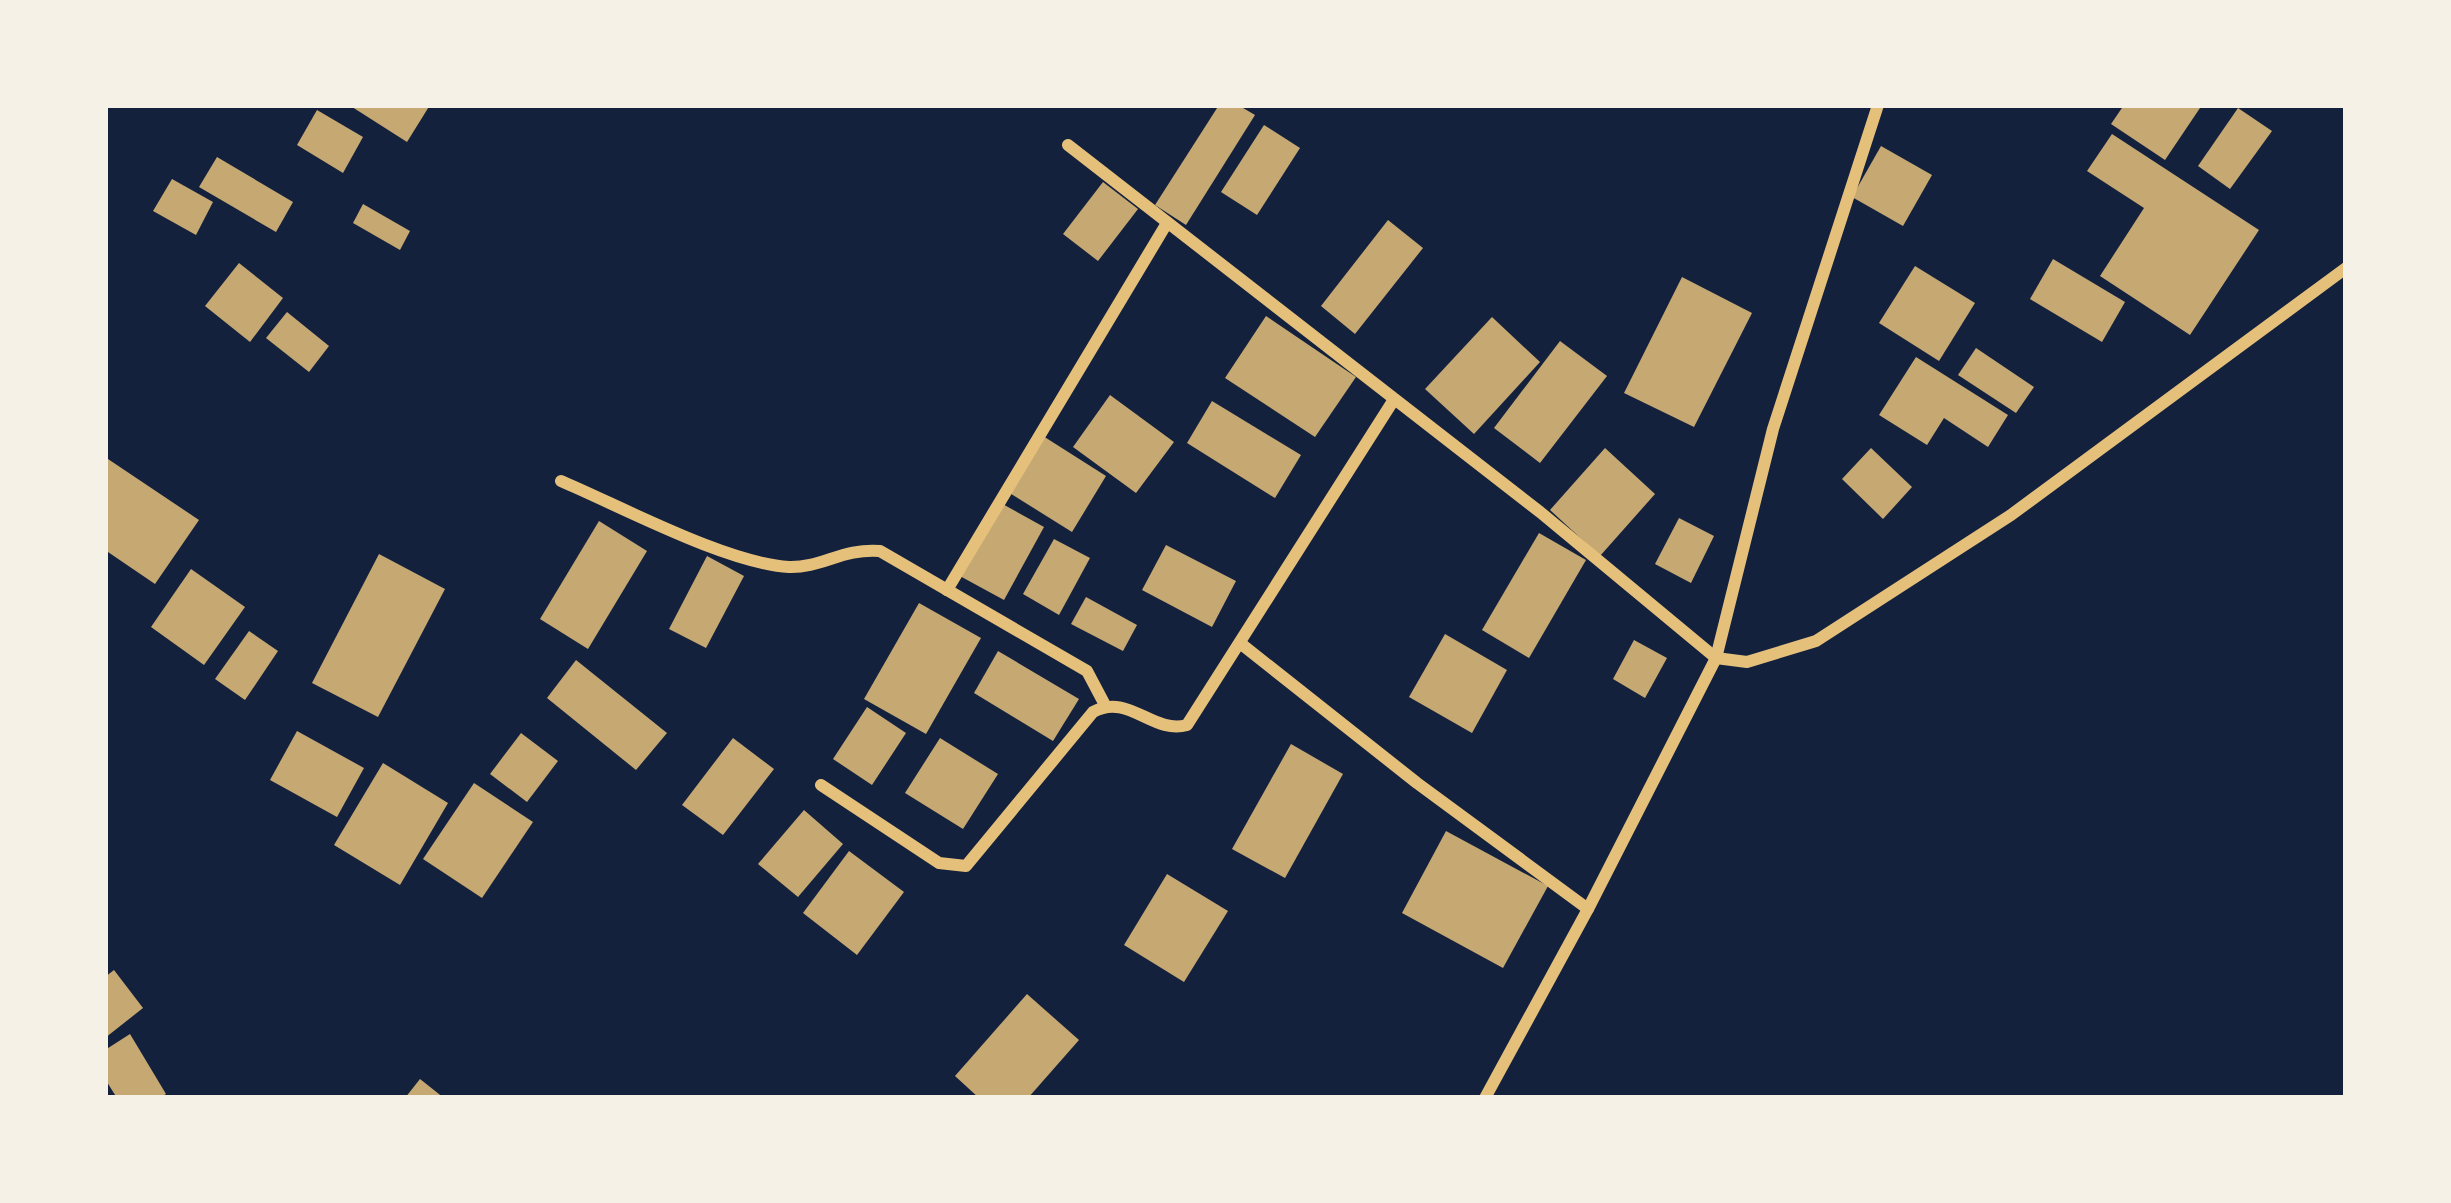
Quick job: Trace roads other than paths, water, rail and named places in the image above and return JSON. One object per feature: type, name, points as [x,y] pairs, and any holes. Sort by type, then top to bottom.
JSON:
[{"type":"street","points":[[1485,1098],[1588,909],[1715,658],[1773,429],[1878,105]]},
{"type":"street","points":[[1068,145],[1540,512],[1715,658],[1747,662],[1816,641],[2012,515],[2346,268]]},
{"type":"street","points":[[946,590],[1167,223]]},
{"type":"street","points":[[821,785],[939,863],[966,866],[1094,712],[1105,705],[1119,705],[1177,728],[1186,725],[1393,400]]},
{"type":"street","points":[[560,481],[748,561],[793,567],[854,549],[880,551],[1087,671],[1105,705]]},
{"type":"street","points":[[1240,643],[1417,783],[1588,909]]}]
